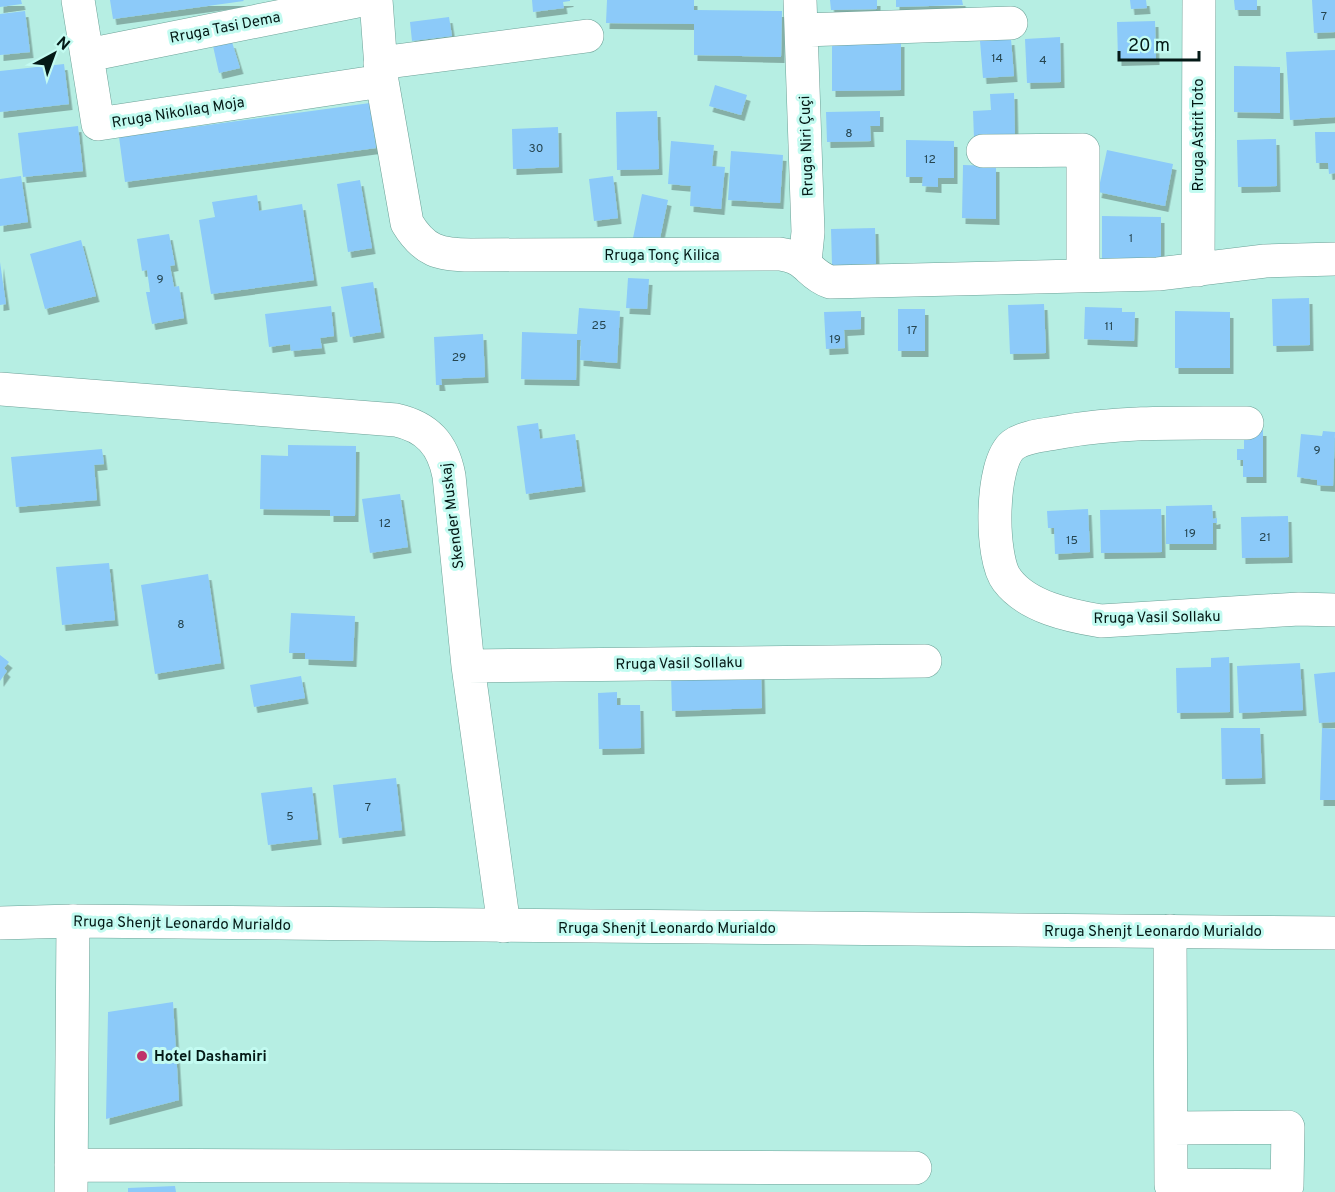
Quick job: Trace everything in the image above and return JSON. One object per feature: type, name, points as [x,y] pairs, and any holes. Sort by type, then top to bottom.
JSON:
[{"type":"street","name":"Rruga Nikollaq Moja","points":[[78,0],[98,124],[381,72]]},
{"type":"street","name":"Rruga Tasi Dema","points":[[88,55],[362,0]]},
{"type":"street","points":[[376,0],[381,72],[587,36]]},
{"type":"street","name":"Rruga Astrit Toto","points":[[1198,270],[1199,0]]},
{"type":"street","name":"Rruga Niri Çuçi","points":[[805,262],[808,232],[802,15],[1011,23]]},
{"type":"street","name":"Rruga Tonç Kilica","points":[[381,72],[407,223],[416,238],[432,250],[451,255],[780,254],[794,256],[805,262],[819,278],[830,282],[1158,274],[1265,261],[1335,259]]},
{"type":"street","points":[[983,151],[1083,150],[1083,276]]},
{"type":"street","name":"Skender Muskaj","points":[[0,389],[396,420],[413,424],[429,434],[446,459],[468,666],[504,926]]},
{"type":"street","name":"Rruga Vasil Sollaku","points":[[1247,423],[1110,424],[1049,434],[1023,440],[1012,446],[1004,457],[995,492],[1000,566],[1006,580],[1023,594],[1045,605],[1072,616],[1101,621],[1299,609],[1335,610]]},
{"type":"street","name":"Rruga Vasil Sollaku","points":[[468,666],[925,661]]},
{"type":"street","points":[[73,921],[71,1179],[915,1168]]},
{"type":"street","name":"Rruga Shenjt Leonardo Murialdo","points":[[0,923],[73,921],[1335,933]]},
{"type":"street","points":[[1170,931],[1172,1128]]},
{"type":"building","points":[[0,0],[21,0],[22,4],[0,7]]},
{"type":"building","points":[[110,0],[243,0],[244,1],[113,19]]},
{"type":"building","points":[[532,0],[570,1],[563,2],[564,8],[533,12]]},
{"type":"building","points":[[607,0],[694,0],[694,10],[782,11],[781,57],[694,55],[694,24],[606,23]]},
{"type":"building","points":[[830,0],[877,0],[877,9],[831,10]]},
{"type":"building","points":[[896,0],[962,0],[963,5],[896,7]]},
{"type":"building","points":[[1130,0],[1146,0],[1147,8],[1131,9]]},
{"type":"building","points":[[1234,0],[1257,0],[1257,10],[1235,10]]},
{"type":"building","points":[[1312,0],[1335,0],[1335,32],[1314,33]]},
{"type":"building","points":[[25,11],[30,52],[0,55],[0,14]]},
{"type":"building","points":[[449,17],[452,36],[412,41],[410,22]]},
{"type":"building","points":[[1155,21],[1156,59],[1118,60],[1117,22]]},
{"type":"building","points":[[1060,37],[1061,82],[1027,83],[1025,39]]},
{"type":"building","points":[[1011,39],[1014,76],[983,78],[980,41]]},
{"type":"building","points":[[901,41],[901,90],[832,91],[832,42]]},
{"type":"building","points":[[232,42],[240,68],[219,73],[213,46]]},
{"type":"building","points":[[1335,50],[1335,117],[1290,120],[1286,52]]},
{"type":"building","points":[[64,64],[69,104],[0,112],[0,71]]},
{"type":"building","points":[[1234,66],[1280,67],[1280,113],[1234,112]]},
{"type":"building","points":[[715,85],[747,95],[741,115],[709,106]]},
{"type":"building","points":[[1014,93],[1015,138],[974,139],[973,111],[991,110],[990,94]]},
{"type":"building","points":[[370,103],[376,148],[125,182],[119,137]]},
{"type":"building","points":[[657,111],[659,169],[617,170],[616,112]]},
{"type":"building","points":[[880,111],[880,126],[870,126],[871,141],[827,142],[826,112]]},
{"type":"building","points":[[78,126],[83,171],[23,177],[18,133]]},
{"type":"building","points":[[558,127],[559,167],[513,169],[512,129]]},
{"type":"building","points":[[1315,132],[1335,132],[1335,173],[1329,174],[1328,163],[1316,163]]},
{"type":"building","points":[[1276,139],[1277,186],[1238,187],[1237,140]]},
{"type":"building","points":[[906,140],[954,141],[954,178],[938,178],[938,187],[922,186],[923,177],[906,177]]},
{"type":"building","points":[[671,141],[714,145],[712,166],[725,167],[721,209],[690,206],[691,186],[668,184]]},
{"type":"building","points":[[1107,150],[1173,164],[1165,206],[1098,192]]},
{"type":"building","points":[[731,151],[783,155],[780,203],[728,200]]},
{"type":"building","points":[[963,165],[996,166],[996,219],[962,218]]},
{"type":"building","points":[[21,176],[28,222],[0,226],[0,179]]},
{"type":"building","points":[[613,176],[618,218],[594,221],[589,179]]},
{"type":"building","points":[[360,180],[372,248],[348,252],[337,184]]},
{"type":"building","points":[[642,194],[668,200],[659,243],[633,238]]},
{"type":"building","points":[[257,195],[259,211],[302,204],[314,280],[211,294],[199,220],[215,217],[212,202]]},
{"type":"building","points":[[1102,216],[1161,217],[1161,261],[1102,259]]},
{"type":"building","points":[[875,228],[876,264],[832,265],[831,229]]},
{"type":"building","points":[[169,234],[175,265],[170,266],[174,287],[179,286],[184,318],[152,324],[146,292],[150,292],[147,270],[142,271],[137,239]]},
{"type":"building","points":[[81,240],[96,296],[45,309],[30,254]]},
{"type":"building","points":[[0,262],[6,304],[0,305]]},
{"type":"building","points":[[628,278],[649,279],[647,309],[626,308]]},
{"type":"building","points":[[373,282],[381,332],[350,337],[341,287]]},
{"type":"building","points":[[1309,298],[1310,345],[1273,346],[1272,299]]},
{"type":"building","points":[[1044,304],[1046,353],[1010,354],[1008,305]]},
{"type":"building","points":[[331,306],[334,336],[320,338],[322,348],[291,351],[290,344],[269,347],[265,314]]},
{"type":"building","points":[[1085,307],[1122,308],[1122,312],[1135,312],[1134,341],[1084,339]]},
{"type":"building","points":[[579,308],[620,311],[617,363],[580,360],[581,340],[577,340],[576,380],[521,379],[522,332],[577,334]]},
{"type":"building","points":[[898,309],[925,309],[925,351],[898,351]]},
{"type":"building","points":[[861,311],[861,329],[844,330],[845,348],[826,349],[824,312]]},
{"type":"building","points":[[1175,311],[1230,312],[1230,368],[1175,368]]},
{"type":"building","points":[[483,334],[485,377],[441,379],[442,385],[436,385],[434,337]]},
{"type":"building","points":[[538,423],[540,439],[575,434],[582,486],[526,494],[517,426]]},
{"type":"building","points":[[1244,430],[1263,430],[1263,477],[1243,477],[1243,460],[1237,460],[1237,449],[1244,449]]},
{"type":"building","points":[[1323,431],[1335,432],[1333,486],[1317,485],[1317,480],[1297,477],[1301,434],[1322,436]]},
{"type":"building","points":[[288,445],[356,446],[355,516],[330,516],[330,510],[260,509],[261,455],[288,456]]},
{"type":"building","points":[[102,449],[104,464],[94,465],[97,500],[16,507],[11,457]]},
{"type":"building","points":[[400,494],[408,547],[370,553],[362,499]]},
{"type":"building","points":[[1212,505],[1213,519],[1217,518],[1217,523],[1213,523],[1213,544],[1166,544],[1166,506]]},
{"type":"building","points":[[1088,509],[1090,552],[1055,554],[1054,528],[1048,528],[1047,511]]},
{"type":"building","points":[[1161,509],[1162,552],[1101,553],[1100,510]]},
{"type":"building","points":[[1288,516],[1289,557],[1242,558],[1241,517]]},
{"type":"building","points":[[109,563],[115,620],[62,625],[56,567]]},
{"type":"building","points":[[208,574],[221,663],[155,674],[141,585]]},
{"type":"building","points":[[291,613],[355,616],[353,661],[305,659],[305,653],[289,653]]},
{"type":"building","points":[[0,655],[9,662],[4,668],[7,671],[0,681]]},
{"type":"building","points":[[1229,657],[1230,712],[1177,713],[1176,668],[1211,667],[1211,658]]},
{"type":"building","points":[[1300,663],[1303,710],[1239,713],[1237,666]]},
{"type":"building","points":[[761,671],[762,708],[672,711],[671,674]]},
{"type":"building","points":[[1335,672],[1335,722],[1319,723],[1314,674]]},
{"type":"building","points":[[301,676],[305,698],[254,707],[250,685]]},
{"type":"building","points":[[617,692],[617,705],[640,705],[641,748],[599,749],[598,693]]},
{"type":"building","points":[[1221,728],[1260,728],[1262,778],[1222,779]]},
{"type":"building","points":[[1322,728],[1335,729],[1335,800],[1320,800]]},
{"type":"building","points":[[396,778],[402,830],[339,838],[333,785]]},
{"type":"building","points":[[312,787],[318,839],[268,845],[261,793]]},
{"type":"building","name":"Hotel Dashamiri","points":[[173,1002],[179,1100],[106,1119],[108,1012]]},
{"type":"building","points":[[175,1186],[176,1192],[128,1192],[128,1188]]},
{"type":"place","name":"Hotel Dashamiri","points":[[142,1056]]}]
